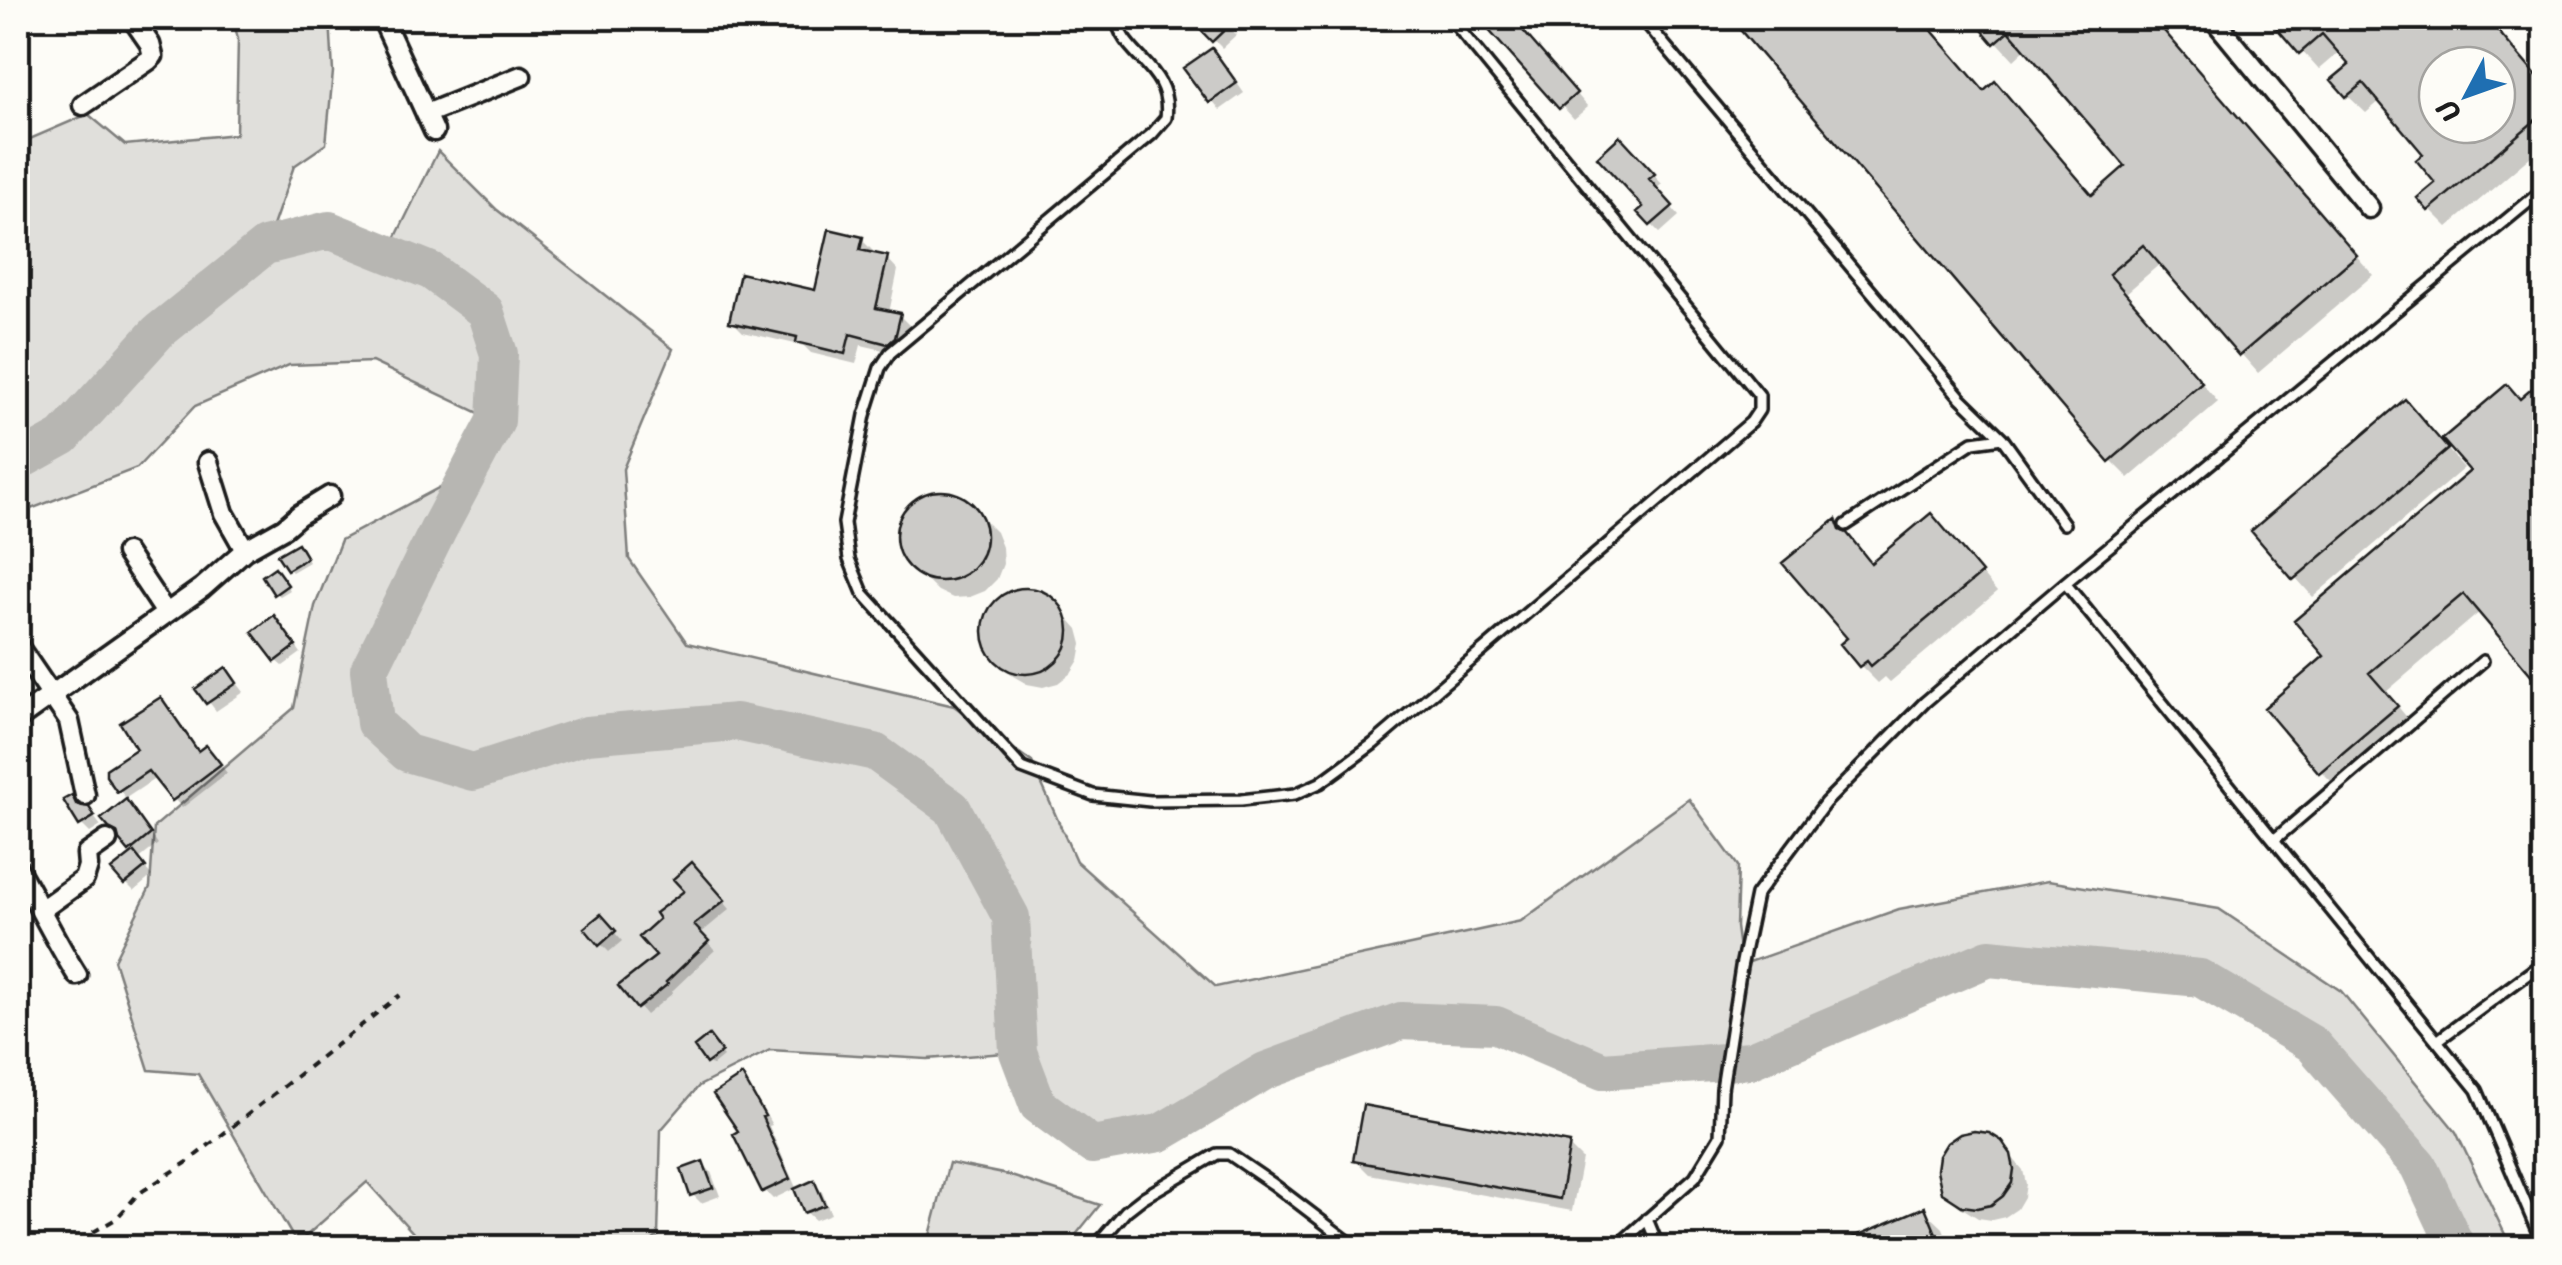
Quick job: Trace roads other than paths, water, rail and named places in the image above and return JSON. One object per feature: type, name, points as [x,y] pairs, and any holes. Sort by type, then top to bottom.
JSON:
[{"type":"street","points":[[83,105],[153,56],[150,44],[132,18]]},
{"type":"street","points":[[382,18],[430,122],[522,76]]},
{"type":"street","points":[[2213,18],[2370,208]]},
{"type":"street","points":[[208,462],[224,514],[245,550]]},
{"type":"street","points":[[18,719],[216,578],[245,550],[330,496]]},
{"type":"street","points":[[126,553],[166,613]]},
{"type":"street","points":[[18,646],[69,721],[86,794]]},
{"type":"street","points":[[41,910],[84,879],[87,854],[107,840]]},
{"type":"street","points":[[18,869],[53,939],[77,975]]},
{"type":"lane","points":[[1117,18],[1118,29],[1154,71],[1166,92],[1166,118],[883,361],[865,416],[844,524],[849,559],[862,592],[1022,768],[1093,794],[1150,801],[1240,800],[1295,794],[1320,783],[1373,744],[1751,422],[1760,410],[1760,395],[1450,18]]},
{"type":"lane","points":[[1642,18],[1961,398],[2002,438],[2064,524]]},
{"type":"lane","points":[[1616,1248],[1696,1177],[1720,1136],[1722,1089],[1756,894],[1825,803],[1926,702],[2544,189]]},
{"type":"lane","points":[[1846,525],[1973,442],[2002,438]]},
{"type":"lane","points":[[2065,584],[2477,1090],[2544,1247]]},
{"type":"lane","points":[[2274,840],[2484,660]]},
{"type":"lane","points":[[2437,1040],[2544,962]]},
{"type":"lane","points":[[1094,1248],[1126,1211],[1144,1197],[1217,1154],[1229,1154],[1357,1248]]},
{"type":"lane","points":[[1647,1220],[1659,1248]]},
{"type":"waterway","points":[[18,462],[63,437],[158,332],[265,246],[329,230],[431,271],[485,311],[499,354],[496,421],[369,670],[375,723],[407,753],[473,772],[587,735],[736,722],[875,752],[952,808],[1011,917],[1018,1052],[1038,1105],[1092,1145],[1160,1133],[1265,1071],[1401,1021],[1496,1025],[1603,1071],[1751,1060],[1989,958],[2200,978],[2312,1044],[2418,1165],[2457,1248]]}]
